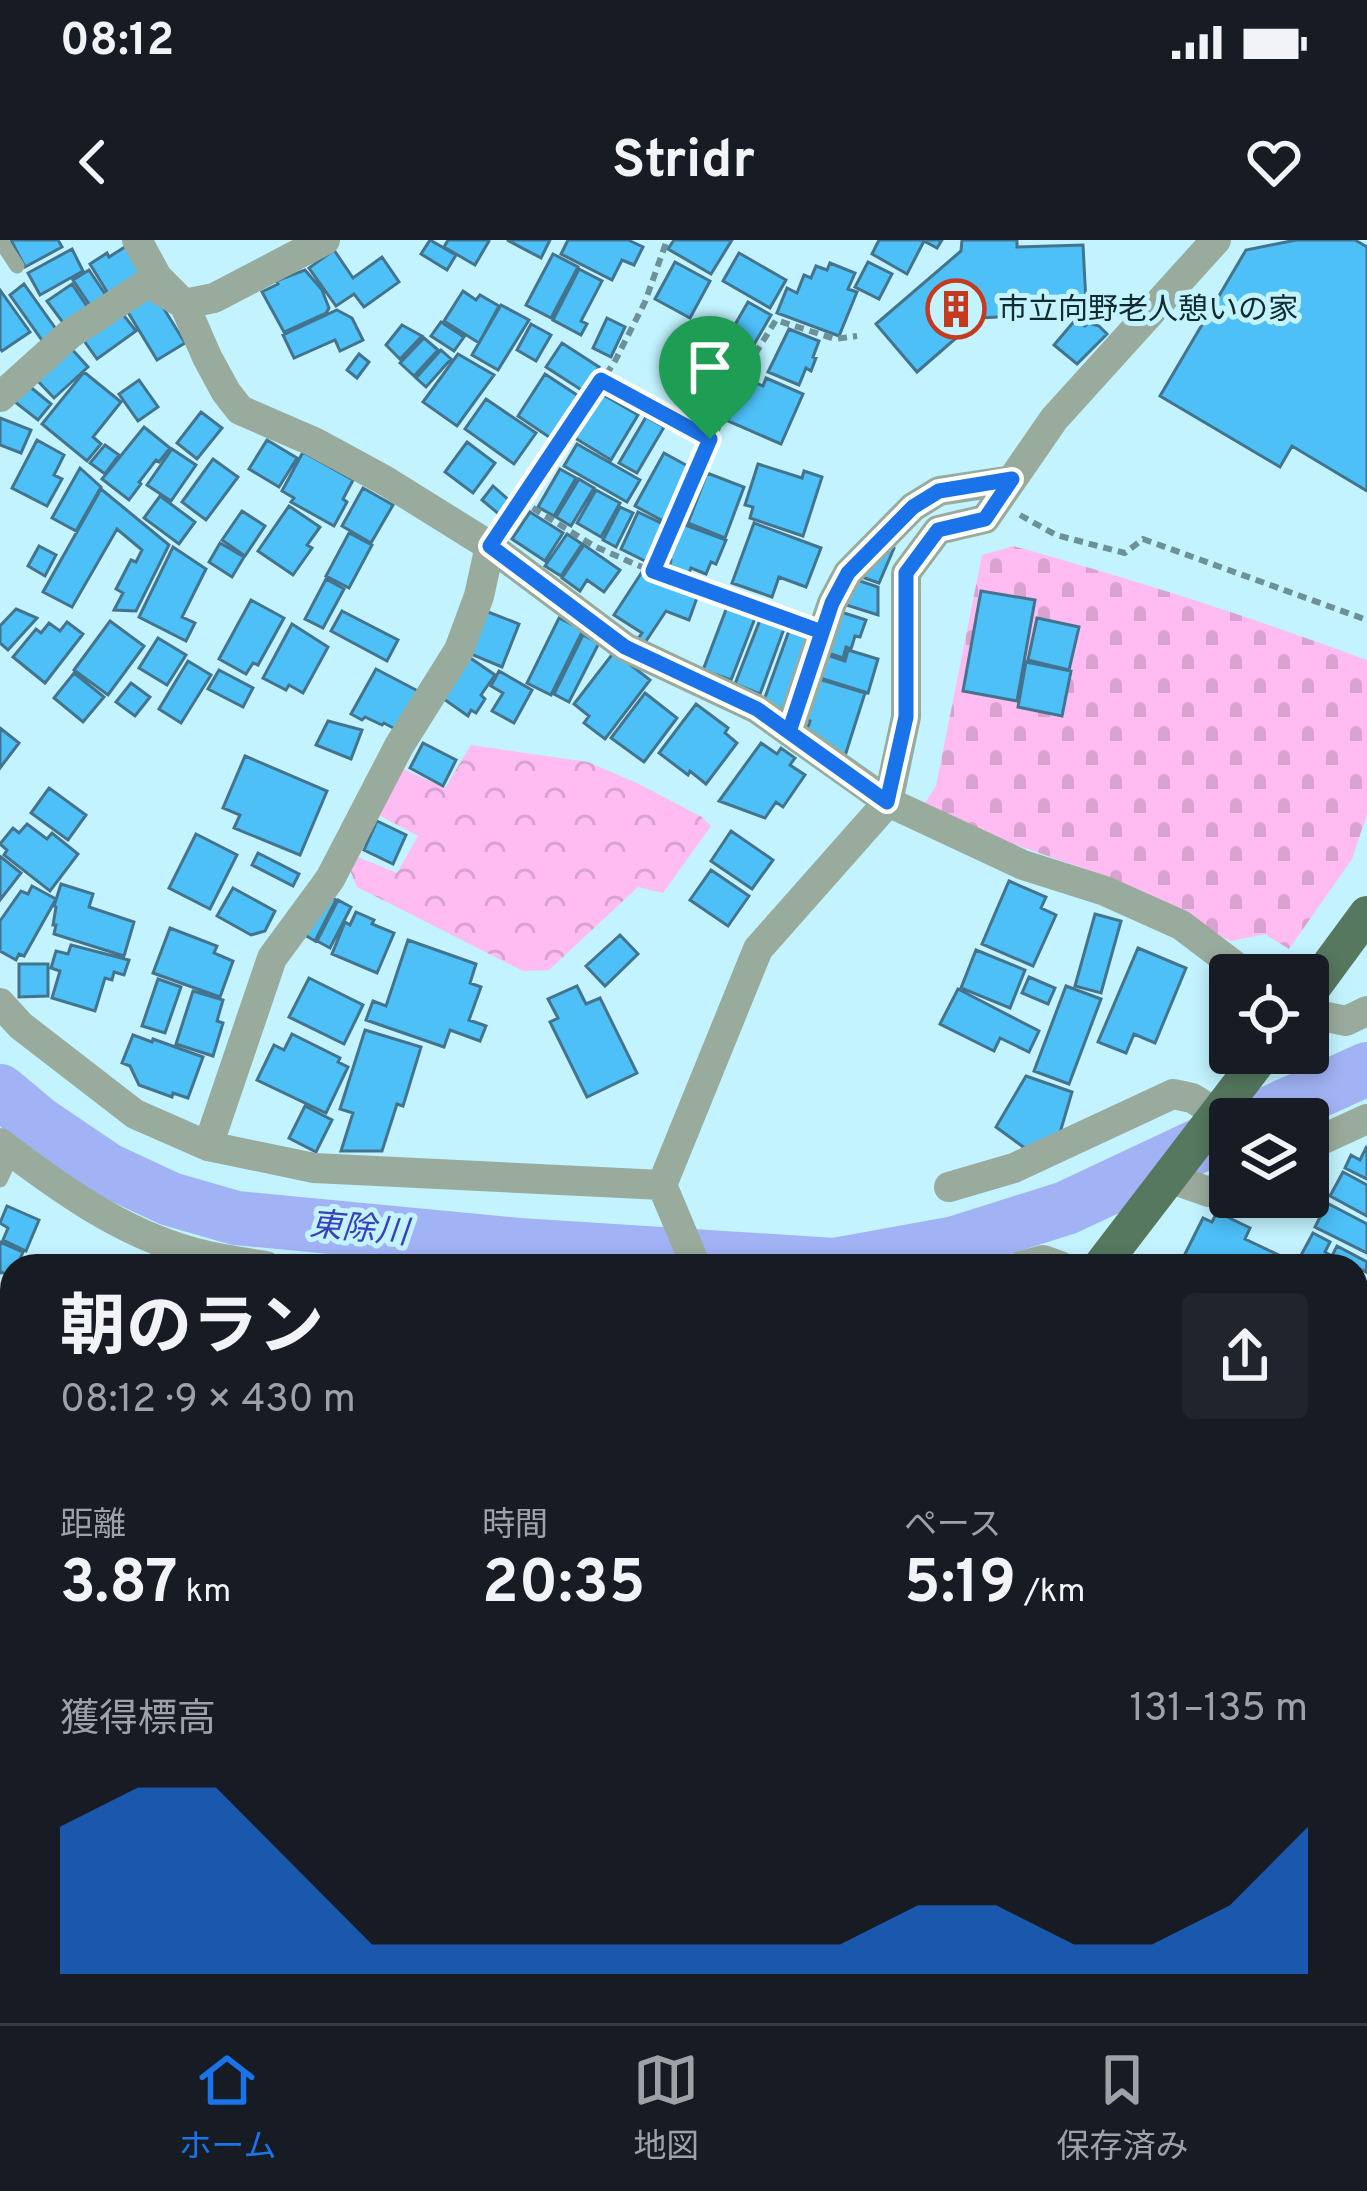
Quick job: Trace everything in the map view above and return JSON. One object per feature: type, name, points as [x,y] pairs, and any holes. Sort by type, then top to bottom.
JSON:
[{"type":"main road","points":[[1329,966],[1367,914]]},
{"type":"main road","points":[[1110,1254],[1144,1210],[1200,1183],[1205,1106],[1241,1074]]},
{"type":"street","points":[[136,240],[157,277],[184,304],[207,357],[240,410],[367,470],[490,546],[625,647],[757,709],[887,802],[1023,866],[1105,891],[1180,925],[1219,954]]},
{"type":"street","points":[[0,397],[70,334],[148,283],[184,304],[214,298],[325,240]]},
{"type":"street","points":[[691,1254],[662,1185],[758,949],[887,802],[906,717],[906,573],[938,530],[985,519],[1054,419],[1216,240]]},
{"type":"street","points":[[789,732],[832,603],[848,573],[913,507],[939,491],[1004,491]]},
{"type":"street","points":[[208,1146],[272,958],[330,879],[398,746],[459,650],[479,596],[490,546]]},
{"type":"street","points":[[0,1003],[21,1026],[135,1114],[208,1146],[314,1168],[662,1185]]},
{"type":"street","points":[[1329,1017],[1346,1021],[1367,1011]]},
{"type":"street","points":[[949,1187],[1014,1168],[1173,1094],[1205,1106]]},
{"type":"street","points":[[1329,1136],[1367,1118]]},
{"type":"street","points":[[4,1158],[40,1174],[169,1254]]},
{"type":"lane","points":[[0,240],[17,266]]},
{"type":"path","points":[[490,546],[614,363],[645,302],[667,240]]},
{"type":"path","points":[[653,571],[710,439],[776,320],[836,339],[857,336]]},
{"type":"path","points":[[601,380],[710,439]]},
{"type":"path","points":[[1004,491],[1056,535],[1125,554],[1143,539],[1367,620]]},
{"type":"path","points":[[520,500],[594,546],[822,632]]},
{"type":"green space","points":[[1013,546],[1191,599],[1367,660],[1367,814],[1352,859],[1289,949],[1265,934],[1231,941],[1079,867],[920,811],[936,786],[982,555]]},
{"type":"green space","points":[[471,745],[588,762],[639,784],[711,826],[663,893],[638,887],[549,970],[523,971],[357,887],[348,865],[353,855],[397,873],[418,836],[375,813],[403,769],[445,788]]},
{"type":"building","points":[[11,240],[58,240],[62,247],[25,267]]},
{"type":"building","points":[[430,240],[456,255],[447,270],[421,254]]},
{"type":"building","points":[[448,240],[489,241],[475,265],[444,247]]},
{"type":"building","points":[[507,240],[550,240],[541,258]]},
{"type":"building","points":[[568,240],[628,240],[643,247],[634,265],[622,260],[612,280],[561,254]]},
{"type":"building","points":[[674,240],[732,240],[711,274],[668,249]]},
{"type":"building","points":[[879,240],[942,240],[937,248],[924,241],[907,274],[872,254]]},
{"type":"building","name":"市立向野老人憩いの家","points":[[962,240],[1017,240],[1017,247],[1083,245],[1086,302],[1019,303],[1019,316],[979,318],[917,372],[876,324],[961,251]]},
{"type":"building","points":[[1296,240],[1355,240],[1367,247],[1367,491],[1292,446],[1280,467],[1160,396],[1246,250]]},
{"type":"building","points":[[131,243],[140,274],[109,295],[90,264]]},
{"type":"building","points":[[72,249],[83,271],[40,295],[28,273]]},
{"type":"building","points":[[334,250],[353,278],[382,257],[399,282],[364,307],[354,294],[336,306],[309,268]]},
{"type":"building","points":[[739,253],[786,280],[770,308],[723,281]]},
{"type":"building","points":[[553,254],[578,267],[551,318],[526,305]]},
{"type":"building","points":[[675,262],[710,281],[690,318],[655,299]]},
{"type":"building","points":[[868,262],[892,274],[879,299],[855,287]]},
{"type":"building","points":[[830,263],[855,273],[848,289],[857,292],[839,336],[777,313],[787,288],[797,293],[804,275],[811,278],[816,266],[827,270]]},
{"type":"building","points":[[579,269],[602,281],[581,321],[587,324],[581,335],[553,320]]},
{"type":"building","points":[[89,270],[107,297],[91,307],[73,280]]},
{"type":"building","points":[[305,270],[322,290],[329,308],[284,332],[262,292]]},
{"type":"building","points":[[24,284],[58,332],[44,343],[10,295]]},
{"type":"building","points":[[72,284],[88,308],[64,324],[47,301]]},
{"type":"building","points":[[0,290],[30,332],[2,351],[0,348]]},
{"type":"building","points":[[153,291],[185,343],[157,360],[126,309]]},
{"type":"building","points":[[463,291],[499,306],[479,343],[444,321]]},
{"type":"building","points":[[748,302],[771,315],[752,348],[729,335]]},
{"type":"building","points":[[501,305],[529,320],[498,370],[472,355]]},
{"type":"building","points":[[118,308],[136,331],[97,359],[80,335]]},
{"type":"building","points":[[337,310],[352,318],[363,340],[340,351],[335,340],[294,358],[283,335]]},
{"type":"building","points":[[607,318],[625,327],[611,357],[593,348]]},
{"type":"building","points":[[1076,319],[1085,326],[1099,326],[1107,334],[1077,364],[1054,345]]},
{"type":"building","points":[[441,322],[464,337],[454,351],[431,336]]},
{"type":"building","points":[[531,324],[551,335],[536,361],[517,350]]},
{"type":"building","points":[[402,325],[422,336],[400,359],[386,345]]},
{"type":"building","points":[[789,329],[819,341],[811,371],[806,368],[799,385],[768,372]]},
{"type":"building","points":[[424,338],[438,350],[414,376],[400,363]]},
{"type":"building","points":[[562,343],[599,367],[583,391],[546,367]]},
{"type":"building","points":[[69,346],[88,367],[54,398],[35,378]]},
{"type":"building","points":[[441,350],[451,359],[426,387],[416,378]]},
{"type":"building","points":[[359,354],[369,362],[357,378],[347,370]]},
{"type":"building","points":[[458,354],[494,375],[457,426],[423,402]]},
{"type":"building","points":[[84,372],[121,402],[93,437],[101,444],[87,461],[42,424]]},
{"type":"building","points":[[545,374],[580,397],[552,439],[518,416]]},
{"type":"building","points":[[766,378],[803,394],[781,444],[728,421],[747,379],[763,386]]},
{"type":"building","points":[[139,380],[158,407],[138,421],[119,394]]},
{"type":"building","points":[[28,385],[51,404],[38,420],[15,402]]},
{"type":"building","points":[[602,394],[638,415],[611,460],[575,438]]},
{"type":"building","points":[[486,399],[536,433],[514,464],[465,429]]},
{"type":"building","points":[[201,412],[222,428],[197,459],[177,443]]},
{"type":"building","points":[[646,417],[664,427],[637,473],[619,463]]},
{"type":"building","points":[[0,418],[31,430],[21,453],[0,445]]},
{"type":"building","points":[[144,427],[170,448],[129,500],[102,479]]},
{"type":"building","points":[[37,440],[64,455],[54,475],[62,479],[47,506],[12,488]]},
{"type":"building","points":[[267,440],[297,458],[279,487],[249,469]]},
{"type":"building","points":[[467,442],[495,463],[473,493],[445,472]]},
{"type":"building","points":[[577,444],[640,480],[627,502],[564,466]]},
{"type":"building","points":[[105,445],[119,455],[105,474],[90,463]]},
{"type":"building","points":[[172,449],[196,465],[171,501],[147,485]]},
{"type":"building","points":[[303,452],[353,480],[334,526],[291,502],[294,498],[282,491]]},
{"type":"building","points":[[664,453],[695,470],[667,523],[635,506]]},
{"type":"building","points":[[213,459],[238,477],[206,520],[182,502]]},
{"type":"building","points":[[758,464],[802,478],[804,471],[822,477],[803,536],[750,518],[753,507],[745,505]]},
{"type":"building","points":[[80,468],[101,487],[76,531],[52,518]]},
{"type":"building","points":[[560,469],[576,478],[554,516],[538,507]]},
{"type":"building","points":[[707,473],[744,487],[725,538],[688,523]]},
{"type":"building","points":[[579,479],[594,488],[571,526],[556,517]]},
{"type":"building","points":[[493,486],[511,502],[500,515],[482,500]]},
{"type":"building","points":[[363,488],[393,505],[371,543],[342,526]]},
{"type":"building","points":[[101,489],[169,545],[136,611],[114,610],[123,593],[116,589],[131,560],[136,562],[142,550],[117,529],[72,607],[43,592]]},
{"type":"building","points":[[596,490],[620,503],[601,537],[577,523]]},
{"type":"building","points":[[160,496],[195,522],[179,544],[144,518]]},
{"type":"building","points":[[289,506],[320,527],[293,575],[258,551]]},
{"type":"building","points":[[620,507],[633,513],[616,547],[603,540]]},
{"type":"building","points":[[242,511],[265,526],[245,556],[222,540]]},
{"type":"building","points":[[530,512],[563,533],[545,561],[512,539]]},
{"type":"building","points":[[638,512],[669,527],[651,564],[621,549]]},
{"type":"building","points":[[677,522],[726,540],[706,574],[691,568],[688,575],[669,567],[671,560],[664,557]]},
{"type":"building","points":[[754,523],[821,548],[806,587],[779,577],[772,597],[732,583]]},
{"type":"building","points":[[349,533],[372,545],[349,588],[326,576]]},
{"type":"building","points":[[567,534],[582,544],[561,576],[545,566]]},
{"type":"building","points":[[220,543],[244,557],[232,577],[209,562]]},
{"type":"building","points":[[890,544],[894,548],[879,583],[859,576]]},
{"type":"building","points":[[584,545],[620,570],[604,592],[587,580],[580,591],[562,578]]},
{"type":"building","points":[[39,546],[56,555],[45,576],[28,566]]},
{"type":"building","points":[[173,547],[206,569],[182,617],[195,623],[186,641],[139,617]]},
{"type":"building","points":[[642,572],[698,595],[689,620],[666,611],[644,644],[637,640],[642,633],[614,615]]},
{"type":"building","points":[[326,579],[344,589],[323,628],[305,619]]},
{"type":"building","points":[[857,580],[878,587],[878,615],[843,604]]},
{"type":"building","points":[[981,591],[1035,600],[1017,701],[963,691]]},
{"type":"building","points":[[251,600],[284,618],[258,665],[253,663],[246,674],[219,659]]},
{"type":"building","points":[[727,607],[755,618],[731,680],[703,670]]},
{"type":"building","points":[[16,609],[37,618],[8,650],[0,643],[0,626]]},
{"type":"building","points":[[483,610],[519,624],[502,667],[466,652]]},
{"type":"building","points":[[342,611],[398,640],[387,661],[331,631]]},
{"type":"building","points":[[841,612],[866,620],[860,637],[855,636],[851,649],[846,647],[843,658],[828,653]]},
{"type":"building","points":[[559,618],[583,630],[551,695],[527,683]]},
{"type":"building","points":[[1037,618],[1079,627],[1069,670],[1028,660]]},
{"type":"building","points":[[760,620],[784,629],[760,694],[735,684]]},
{"type":"building","points":[[110,621],[144,646],[108,695],[74,670]]},
{"type":"building","points":[[67,622],[83,634],[45,683],[13,657],[36,629],[41,633],[49,623],[60,631]]},
{"type":"building","points":[[292,624],[328,647],[303,693],[263,678]]},
{"type":"building","points":[[790,628],[812,636],[782,710],[763,703]]},
{"type":"building","points":[[583,635],[599,643],[569,702],[554,694]]},
{"type":"building","points":[[158,638],[186,655],[167,685],[139,668]]},
{"type":"building","points":[[848,650],[878,659],[868,693],[817,677],[824,654],[845,661]]},
{"type":"building","points":[[614,652],[650,680],[605,739],[584,723],[589,716],[574,704]]},
{"type":"building","points":[[466,655],[495,675],[476,713],[471,710],[468,716],[438,695]]},
{"type":"building","points":[[188,661],[211,675],[181,723],[159,709]]},
{"type":"building","points":[[1026,662],[1071,671],[1062,716],[1018,707]]},
{"type":"building","points":[[376,669],[418,691],[397,730],[351,714]]},
{"type":"building","points":[[219,670],[253,688],[243,707],[208,689]]},
{"type":"building","points":[[499,671],[532,690],[514,723],[492,711],[503,693],[491,686]]},
{"type":"building","points":[[74,673],[104,697],[83,722],[54,698]]},
{"type":"building","points":[[812,677],[865,693],[844,759],[806,733],[810,721],[799,718]]},
{"type":"building","points":[[131,683],[150,697],[135,716],[116,702]]},
{"type":"building","points":[[645,693],[677,718],[644,762],[611,738]]},
{"type":"building","points":[[696,704],[728,728],[725,733],[737,743],[706,784],[659,753]]},
{"type":"building","points":[[328,721],[362,730],[351,759],[316,745]]},
{"type":"building","points":[[0,728],[19,743],[0,768]]},
{"type":"building","points":[[423,743],[456,760],[443,786],[410,768]]},
{"type":"building","points":[[761,743],[777,754],[781,748],[795,758],[790,765],[805,775],[783,807],[776,802],[765,818],[719,801]]},
{"type":"building","points":[[245,756],[327,791],[300,855],[234,828],[240,815],[223,808]]},
{"type":"building","points":[[49,788],[86,815],[68,840],[31,813]]},
{"type":"building","points":[[377,821],[406,835],[393,864],[364,850]]},
{"type":"building","points":[[27,824],[47,839],[52,833],[78,854],[50,891],[4,855],[7,850],[0,844],[13,828],[19,833]]},
{"type":"building","points":[[731,831],[773,860],[752,889],[711,861]]},
{"type":"building","points":[[196,834],[237,855],[210,909],[169,888]]},
{"type":"building","points":[[258,853],[299,874],[293,886],[252,865]]},
{"type":"building","points":[[0,859],[21,873],[0,900]]},
{"type":"building","points":[[711,870],[749,896],[728,926],[690,900]]},
{"type":"building","points":[[1009,881],[1046,897],[1041,908],[1056,915],[1033,966],[982,944]]},
{"type":"building","points":[[61,884],[93,894],[89,907],[134,922],[124,956],[54,934],[54,906]]},
{"type":"building","points":[[32,886],[56,899],[24,956],[19,954],[16,960],[0,951],[0,921],[21,891],[28,894]]},
{"type":"building","points":[[233,888],[275,911],[265,931],[251,935],[217,916]]},
{"type":"building","points":[[324,893],[336,900],[315,941],[303,934]]},
{"type":"building","points":[[338,900],[351,907],[330,948],[317,941]]},
{"type":"building","points":[[356,912],[394,933],[377,973],[332,954],[345,922],[350,925]]},
{"type":"building","points":[[1095,914],[1121,921],[1101,993],[1075,986]]},
{"type":"building","points":[[170,928],[217,946],[214,953],[233,961],[220,997],[153,973]]},
{"type":"building","points":[[620,935],[638,954],[605,986],[586,966]]},
{"type":"building","points":[[408,940],[476,964],[470,983],[481,987],[469,1020],[486,1026],[480,1041],[450,1030],[444,1047],[366,1020],[373,1001],[386,1006]]},
{"type":"building","points":[[71,945],[129,960],[124,975],[114,972],[112,980],[105,978],[95,1011],[52,998],[60,971],[51,968],[56,951],[68,954]]},
{"type":"building","points":[[1138,948],[1186,968],[1155,1043],[1134,1034],[1126,1053],[1098,1042]]},
{"type":"building","points":[[976,950],[1025,970],[1010,1008],[961,988]]},
{"type":"building","points":[[19,964],[48,964],[48,996],[19,997]]},
{"type":"building","points":[[1029,977],[1055,988],[1048,1004],[1022,993]]},
{"type":"building","points":[[309,978],[363,1005],[344,1044],[289,1017]]},
{"type":"building","points":[[158,979],[181,987],[165,1033],[142,1026]]},
{"type":"building","points":[[577,986],[586,1004],[600,998],[637,1073],[587,1097],[550,1022],[558,1018],[548,999]]},
{"type":"building","points":[[1066,986],[1101,999],[1069,1084],[1034,1071]]},
{"type":"building","points":[[958,989],[1039,1031],[1029,1052],[1000,1038],[994,1051],[940,1024]]},
{"type":"building","points":[[193,991],[223,1000],[217,1021],[223,1023],[213,1056],[176,1044]]},
{"type":"building","points":[[365,1030],[421,1047],[403,1106],[397,1104],[382,1151],[341,1151],[353,1113],[340,1109]]},
{"type":"building","points":[[292,1034],[340,1058],[338,1062],[348,1067],[326,1113],[257,1080],[274,1045],[284,1050]]},
{"type":"building","points":[[133,1035],[203,1057],[188,1098],[139,1085],[130,1066],[122,1063]]},
{"type":"building","points":[[1026,1076],[1072,1092],[1059,1136],[1026,1149],[996,1127]]},
{"type":"building","points":[[305,1106],[332,1120],[316,1152],[289,1138]]},
{"type":"building","points":[[1367,1146],[1367,1179],[1345,1168],[1351,1155],[1360,1160]]},
{"type":"building","points":[[1343,1172],[1367,1185],[1367,1216],[1330,1196]]},
{"type":"building","points":[[1329,1204],[1367,1224],[1367,1253],[1315,1227],[1320,1218],[1329,1218]]},
{"type":"building","points":[[7,1206],[39,1220],[26,1251],[3,1240],[8,1228],[0,1223]]},
{"type":"building","points":[[1203,1218],[1212,1222],[1229,1218],[1250,1228],[1245,1239],[1277,1254],[1185,1254]]},
{"type":"building","points":[[1313,1233],[1330,1242],[1325,1252],[1328,1254],[1302,1254]]},
{"type":"building","points":[[0,1242],[23,1252],[22,1254],[0,1254]]},
{"type":"waterway","name":"東除川","points":[[1303,1098],[1367,1069]]},
{"type":"waterway","name":"東除川","points":[[0,1091],[108,1170],[170,1199],[236,1218],[661,1254]]},
{"type":"waterway","name":"東除川","points":[[894,1254],[955,1243],[1066,1208],[1209,1141]]},
{"type":"place","name":"市立向野老人憩いの家","points":[[956,309]]},
{"type":"route","points":[[710,439],[601,380],[490,546],[625,647],[757,709],[789,732],[832,603],[848,573],[913,507],[939,491],[1012,479],[985,519],[938,530],[906,573],[906,717],[887,802],[789,732],[822,632],[653,571],[710,439]]}]
